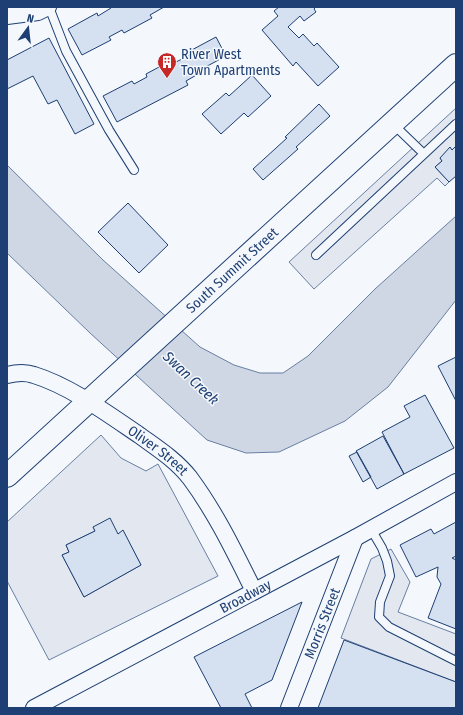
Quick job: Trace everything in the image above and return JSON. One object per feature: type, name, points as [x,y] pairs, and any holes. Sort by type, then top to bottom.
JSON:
[{"type":"main road","name":"South Summit Street","points":[[7,476],[182,314],[456,65]]},
{"type":"street","points":[[7,7],[45,9]]},
{"type":"street","points":[[7,16],[45,9]]},
{"type":"street","name":"Oliver Street","points":[[7,375],[33,374],[89,401],[161,450],[175,462],[189,477],[210,508],[227,537],[254,592]]},
{"type":"street","name":"Broadway","points":[[34,708],[355,538],[456,482]]},
{"type":"street","name":"Morris Street","points":[[289,708],[355,538]]},
{"type":"lane","points":[[45,9],[109,130],[134,170]]},
{"type":"lane","points":[[392,123],[424,154]]},
{"type":"lane","points":[[316,255],[456,124]]},
{"type":"lane","points":[[371,529],[382,548],[387,561],[390,576],[380,602],[379,618],[389,627],[456,661]]},
{"type":"shaded area","points":[[456,108],[456,146],[452,150],[450,148],[440,158],[442,161],[435,167],[449,182],[445,186],[437,178],[314,289],[289,262]]},
{"type":"shaded area","points":[[101,435],[121,458],[146,471],[158,464],[218,576],[49,660],[7,581],[7,522]],"holes":[[[93,527],[118,534],[123,531],[141,565],[84,597],[62,555],[69,552],[66,545],[95,531]]]},
{"type":"shaded area","points":[[391,549],[410,582],[398,612],[456,634],[456,651],[454,657],[456,658],[456,682],[341,638],[371,559]]},
{"type":"water","name":"Swan Creek","points":[[7,165],[103,260],[200,347],[234,365],[260,373],[283,373],[308,356],[375,289],[456,216],[456,300],[388,387],[345,421],[279,452],[246,453],[207,440],[90,333],[7,253]]},
{"type":"building","name":"River West Town Apartments","points":[[111,7],[164,7],[150,15],[152,18],[124,33],[122,30],[109,37],[111,40],[82,55],[68,29],[97,13],[98,16]]},
{"type":"building","name":"River West Town Apartments","points":[[279,7],[316,7],[314,9],[316,12],[304,21],[300,16],[288,27],[299,38],[303,34],[314,46],[317,43],[339,67],[318,86],[296,62],[293,66],[262,30],[278,16],[274,11]]},
{"type":"building","name":"River West Town Apartments","points":[[216,37],[226,56],[198,71],[200,73],[186,81],[188,85],[117,122],[103,96],[132,81],[134,84],[147,77],[146,74],[174,59],[176,62],[190,55],[188,52]]},
{"type":"building","points":[[49,38],[94,124],[75,134],[57,100],[48,104],[33,76],[7,89],[7,60]]},
{"type":"building","name":"River West Town Apartments","points":[[252,75],[271,96],[248,117],[244,113],[221,134],[202,114],[226,93],[229,96]]},
{"type":"building","points":[[319,104],[330,116],[296,147],[298,149],[263,180],[253,169],[287,138],[285,137]]},
{"type":"building","points":[[456,146],[456,176],[449,182],[435,167],[442,161],[440,158],[450,147],[452,150]]},
{"type":"building","points":[[128,203],[168,245],[139,273],[98,232]]},
{"type":"building","points":[[456,357],[456,401],[438,366]]},
{"type":"building","points":[[425,395],[454,448],[404,474],[382,432],[410,417],[404,406]]},
{"type":"building","points":[[383,436],[404,474],[377,489],[356,451]]},
{"type":"building","points":[[357,452],[371,477],[363,482],[349,456]]},
{"type":"building","points":[[110,518],[118,534],[123,530],[141,565],[84,597],[62,555],[69,552],[66,545],[95,531],[93,527]]},
{"type":"building","points":[[456,522],[456,556],[452,558],[456,560],[456,629],[428,618],[441,584],[437,577],[438,567],[416,577],[400,545],[431,529],[434,534]]},
{"type":"building","points":[[302,602],[272,680],[245,694],[252,708],[221,708],[194,657]]},
{"type":"building","points":[[344,640],[456,682],[456,708],[318,708]]},
{"type":"place","name":"River West Town Apartments","points":[[167,79]]}]
